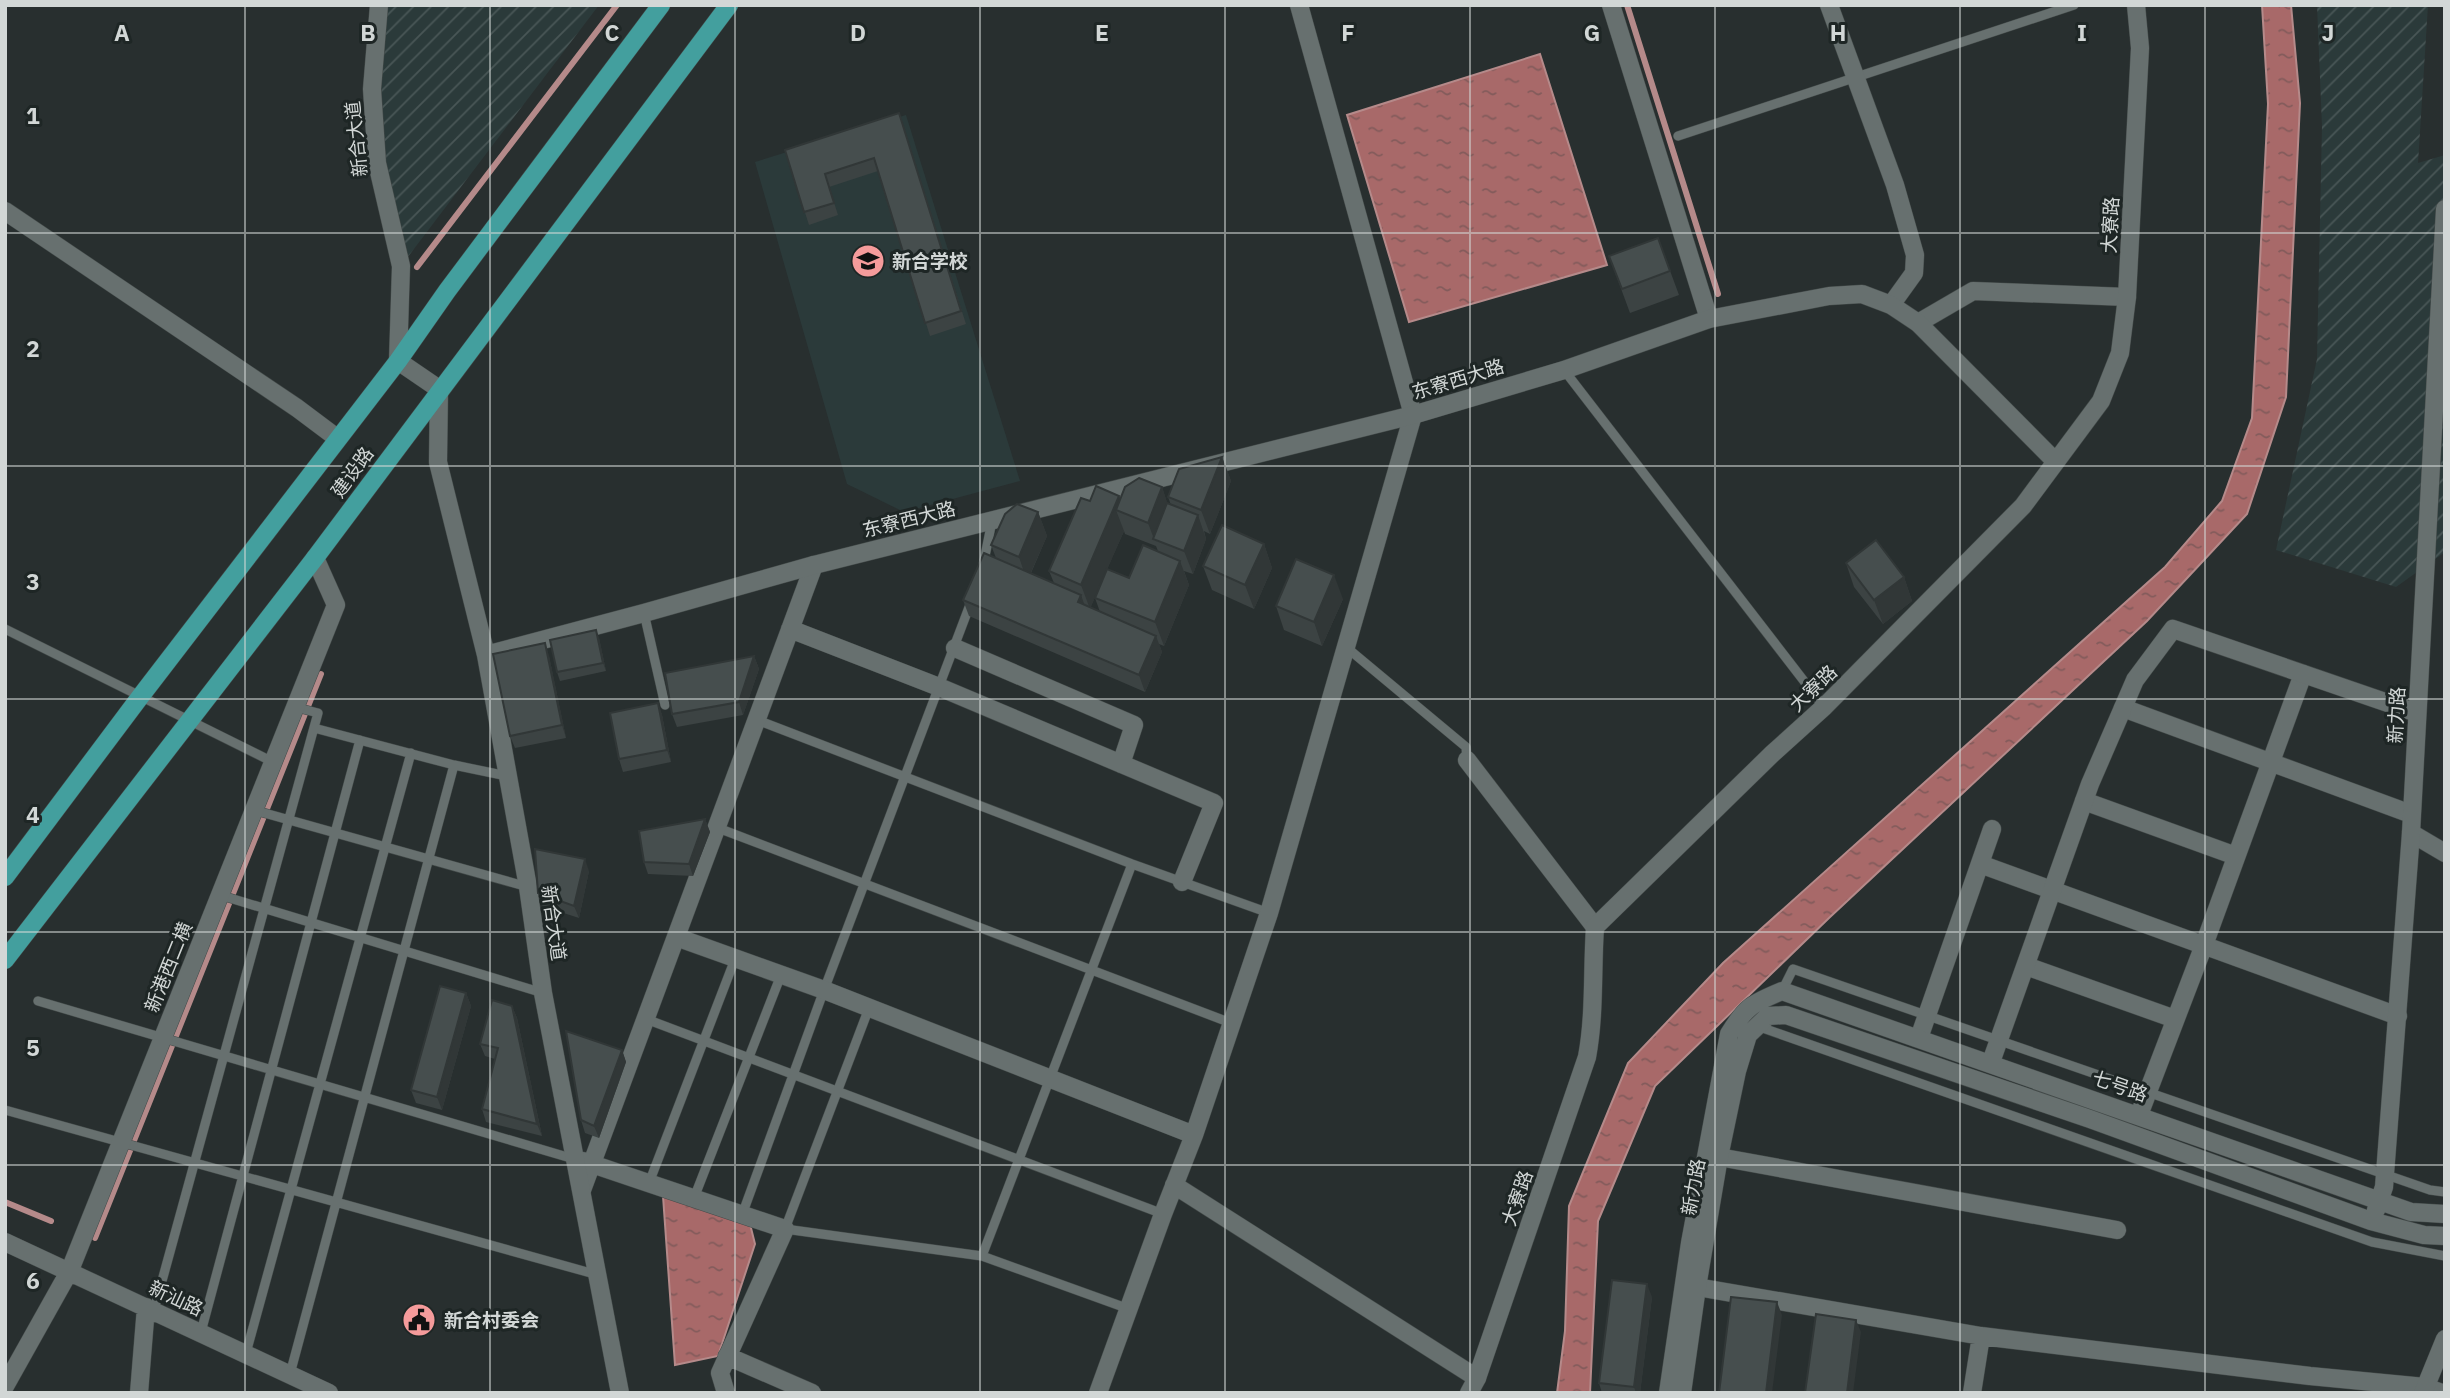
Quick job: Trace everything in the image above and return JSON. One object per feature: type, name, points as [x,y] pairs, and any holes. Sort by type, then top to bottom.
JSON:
[{"type":"main road","name":"建设路","points":[[5,877],[398,360],[661,5]]},
{"type":"main road","name":"建设路","points":[[5,960],[315,558],[729,5]]},
{"type":"street","name":"新合大道","points":[[379,5],[372,89],[377,163],[401,266],[398,360]]},
{"type":"street","points":[[1098,1393],[1194,1135],[1269,913],[1413,415],[1299,5]]},
{"type":"street","points":[[1611,5],[1709,318]]},
{"type":"street","points":[[1829,5],[1895,185],[1915,255],[1914,273],[1891,305]]},
{"type":"street","name":"大寮路","points":[[1473,1385],[1587,1057],[1593,1028],[1592,962],[1595,928],[1772,754],[1824,708],[2023,506],[2101,401],[2120,353],[2127,297],[2140,48],[2136,5]]},
{"type":"street","name":"新力路","points":[[2371,1221],[2380,1200],[2385,1174],[2398,1016],[2411,833],[2445,209]]},
{"type":"street","points":[[5,211],[337,438]]},
{"type":"street","points":[[1918,323],[1973,290],[2127,297]]},
{"type":"street","name":"东寮西大路","points":[[486,655],[814,565],[1413,415],[1564,370],[1709,318],[1829,296],[1862,294],[1891,305],[1918,323],[2055,461]]},
{"type":"street","points":[[398,360],[439,389]]},
{"type":"street","name":"新合大道","points":[[439,389],[438,462],[486,655],[528,887],[543,993],[584,1161],[582,1190],[620,1393]]},
{"type":"street","name":"新港西二横","points":[[5,1386],[70,1270],[257,811],[273,762],[303,709],[336,606],[315,558]]},
{"type":"street","points":[[726,1393],[720,1373],[785,1229],[584,1161],[646,1019],[814,565]]},
{"type":"street","points":[[790,629],[939,687],[1214,803],[1182,882]]},
{"type":"street","points":[[1991,1062],[2084,801],[2123,708],[2135,680],[2173,629],[2417,713]]},
{"type":"street","points":[[955,648],[1134,725],[1121,765]]},
{"type":"street","points":[[2139,1115],[2302,674]]},
{"type":"street","points":[[2123,708],[2411,814]]},
{"type":"street","points":[[1467,760],[1595,928]]},
{"type":"street","points":[[2084,801],[2236,856]]},
{"type":"street","points":[[1919,1038],[1992,830]]},
{"type":"street","points":[[2411,833],[2445,853]]},
{"type":"street","points":[[1980,864],[2398,1016]]},
{"type":"street","points":[[676,937],[824,990],[1194,1135]]},
{"type":"street","points":[[2026,966],[2175,1019]]},
{"type":"street","points":[[1668,1393],[1690,1243],[1730,1069],[1729,1034],[1741,1014],[1752,1004],[1782,990]]},
{"type":"street","name":"七号路","points":[[1782,990],[2411,1212],[2445,1214]]},
{"type":"street","points":[[1755,1025],[1768,1016],[1786,1015],[2090,1119],[2371,1221],[2424,1235],[2445,1236]]},
{"type":"street","name":"新力路","points":[[1682,1393],[1730,1069],[1755,1025]]},
{"type":"street","points":[[1719,1157],[2117,1230]]},
{"type":"street","points":[[1174,1185],[1473,1385]]},
{"type":"street","name":"新汕路","points":[[5,1241],[329,1393]]},
{"type":"street","points":[[1697,1287],[1980,1336],[2430,1391],[2445,1339]]},
{"type":"street","points":[[139,1393],[150,1308]]},
{"type":"street","points":[[1972,1393],[1980,1336]]},
{"type":"street","points":[[727,1356],[812,1393]]},
{"type":"lane","points":[[1678,136],[2074,5]]},
{"type":"lane","points":[[1564,370],[1824,708]]},
{"type":"lane","points":[[981,572],[992,519]]},
{"type":"lane","points":[[742,1214],[972,597]]},
{"type":"lane","points":[[644,613],[665,705]]},
{"type":"lane","points":[[5,629],[273,762]]},
{"type":"lane","points":[[1346,647],[1466,747],[1467,760]]},
{"type":"lane","points":[[150,1308],[195,1162],[318,713],[303,709]]},
{"type":"lane","points":[[757,720],[1132,864],[1269,913]]},
{"type":"lane","points":[[314,727],[454,765],[507,776]]},
{"type":"lane","points":[[201,1332],[360,740]]},
{"type":"lane","points":[[246,1353],[411,753]]},
{"type":"lane","points":[[290,1374],[454,765]]},
{"type":"lane","points":[[257,811],[528,887]]},
{"type":"lane","points":[[718,828],[1231,1023]]},
{"type":"lane","points":[[982,1256],[1132,864]]},
{"type":"lane","points":[[223,896],[543,993]]},
{"type":"lane","points":[[649,1183],[735,959]]},
{"type":"lane","points":[[1782,990],[1793,969],[2430,1190],[2445,1192]]},
{"type":"lane","points":[[694,1198],[782,975]]},
{"type":"lane","points":[[38,1001],[584,1161]]},
{"type":"lane","points":[[869,1008],[785,1229],[982,1256],[1129,1309]]},
{"type":"lane","points":[[646,1019],[1163,1214]]},
{"type":"lane","points":[[1755,1025],[2372,1242],[2445,1256]]},
{"type":"lane","points":[[5,1110],[598,1275]]},
{"type":"shaded area","points":[[379,5],[599,5],[401,266],[372,89]]},
{"type":"shaded area","points":[[2317,5],[2428,5],[2418,163],[2445,155],[2445,552],[2396,587],[2276,550],[2317,359],[2322,126]]},
{"type":"shaded area","name":"新合学校","points":[[906,115],[1020,481],[904,512],[847,484],[755,162]]},
{"type":"water","points":[[2262,5],[2291,5],[2300,103],[2286,397],[2247,514],[2147,621],[1829,918],[1655,1086],[1598,1221],[1590,1393],[1557,1393],[1565,1331],[1569,1206],[1628,1063],[1723,963],[2165,567],[2222,501],[2252,418],[2268,104]]},
{"type":"water","points":[[1540,54],[1607,265],[1409,322],[1347,115]]},
{"type":"water","points":[[663,1196],[750,1224],[755,1244],[718,1356],[675,1365]]},
{"type":"building","points":[[899,113],[961,311],[925,323],[874,158],[825,174],[834,203],[804,212],[785,150]]},
{"type":"building","points":[[1658,238],[1670,271],[1622,289],[1609,256]]},
{"type":"building","points":[[1222,457],[1201,510],[1168,497],[1179,469]]},
{"type":"building","points":[[1139,478],[1162,487],[1148,523],[1116,510],[1125,487]]},
{"type":"building","points":[[1096,486],[1119,496],[1081,585],[1049,571],[1081,498],[1090,501]]},
{"type":"building","points":[[1167,503],[1198,515],[1184,551],[1153,539]]},
{"type":"building","points":[[1017,504],[1038,512],[1019,557],[991,545],[1005,514]]},
{"type":"building","points":[[1222,525],[1264,544],[1245,585],[1203,566]]},
{"type":"building","points":[[1876,540],[1904,577],[1874,600],[1846,563]]},
{"type":"building","points":[[1143,545],[1180,561],[1155,622],[1095,598],[1107,569],[1129,578]]},
{"type":"building","points":[[984,553],[1081,595],[1078,602],[1156,636],[1139,675],[963,600]]},
{"type":"building","points":[[1296,559],[1334,575],[1314,622],[1276,606]]},
{"type":"building","points":[[596,630],[603,663],[557,672],[550,640]]},
{"type":"building","points":[[545,643],[562,725],[510,736],[493,654]]},
{"type":"building","points":[[754,656],[739,702],[672,714],[665,673]]},
{"type":"building","points":[[658,703],[667,750],[619,759],[610,713]]},
{"type":"building","points":[[705,819],[689,864],[644,862],[639,831]]},
{"type":"building","points":[[535,849],[585,859],[574,906],[538,893]]},
{"type":"building","points":[[440,986],[466,993],[437,1097],[411,1090]]},
{"type":"building","points":[[492,1000],[512,1006],[537,1124],[482,1109],[498,1048],[480,1044]]},
{"type":"building","points":[[566,1031],[622,1050],[594,1126],[581,1120]]},
{"type":"building","points":[[1612,1280],[1647,1284],[1634,1387],[1599,1383]]},
{"type":"building","points":[[1731,1297],[1777,1302],[1766,1393],[1719,1393]]},
{"type":"building","points":[[1816,1314],[1856,1320],[1847,1393],[1805,1393]]},
{"type":"waterway","points":[[417,267],[617,5]]},
{"type":"waterway","points":[[1627,5],[1718,294]]},
{"type":"waterway","points":[[95,1238],[321,674]]},
{"type":"waterway","points":[[5,1202],[51,1221]]},
{"type":"place","name":"新合学校","points":[[868,261]]},
{"type":"place","name":"新合村委会","points":[[419,1320]]}]
